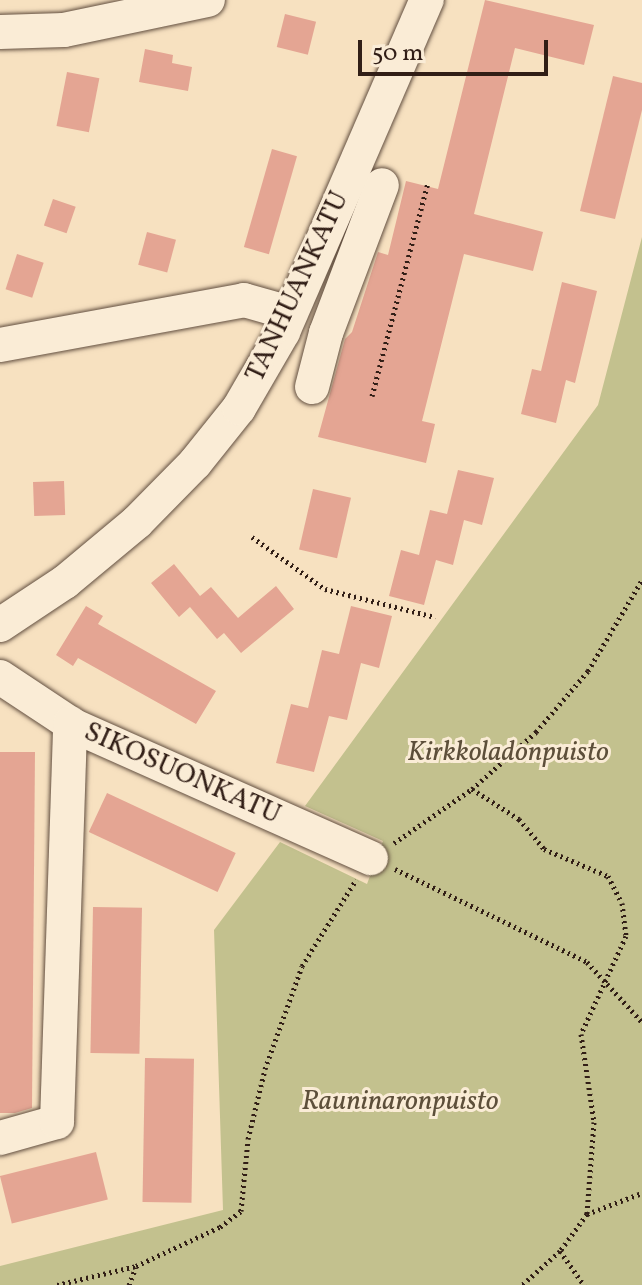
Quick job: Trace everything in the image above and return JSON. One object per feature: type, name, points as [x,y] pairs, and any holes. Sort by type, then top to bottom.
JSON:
[{"type":"street","points":[[0,32],[64,30],[208,0]]},
{"type":"street","name":"TANHUANKATU","points":[[0,625],[104,551],[170,490],[239,408],[290,313],[427,0]]},
{"type":"street","points":[[312,387],[326,333],[382,185]]},
{"type":"street","points":[[0,345],[244,300],[290,313]]},
{"type":"street","name":"SIKOSUONKATU","points":[[0,677],[70,723],[371,858]]},
{"type":"street","points":[[0,1138],[57,1122],[70,723]]},
{"type":"path","points":[[372,396],[428,183]]},
{"type":"path","points":[[252,537],[325,589],[435,617]]},
{"type":"path","points":[[57,1285],[136,1266],[220,1227],[241,1211],[248,1139],[265,1069],[302,966],[371,858],[472,789],[536,732],[588,671],[642,580]]},
{"type":"path","points":[[472,789],[519,819],[544,849],[608,876],[622,903],[626,936],[581,1034],[594,1122],[587,1214],[560,1251],[522,1285]]},
{"type":"path","points":[[371,858],[560,946],[606,980],[642,1022]]},
{"type":"path","points":[[587,1214],[642,1193]]},
{"type":"path","points":[[560,1251],[584,1285]]},
{"type":"path","points":[[129,1285],[136,1266]]},
{"type":"green space","points":[[642,237],[642,1285],[0,1285],[0,1266],[223,1210],[214,930],[280,842],[367,884],[383,841],[305,806],[598,405]]},
{"type":"building","points":[[485,0],[594,25],[584,65],[515,48],[474,214],[543,232],[533,271],[464,254],[422,421],[435,424],[426,463],[318,437],[345,339],[352,332],[378,252],[388,255],[406,181],[438,189]]},
{"type":"building","points":[[285,14],[316,22],[308,55],[277,47]]},
{"type":"building","points":[[145,49],[173,55],[172,63],[192,67],[188,91],[139,82]]},
{"type":"building","points":[[67,72],[99,78],[89,132],[57,126]]},
{"type":"building","points":[[613,76],[642,83],[642,110],[615,219],[580,211]]},
{"type":"building","points":[[272,149],[297,156],[269,254],[244,247]]},
{"type":"building","points":[[53,199],[76,207],[67,233],[44,225]]},
{"type":"building","points":[[147,232],[176,240],[167,273],[138,265]]},
{"type":"building","points":[[17,254],[44,263],[32,298],[6,289]]},
{"type":"building","points":[[562,282],[597,291],[575,383],[566,380],[556,423],[521,414],[532,369],[541,371]]},
{"type":"building","points":[[458,470],[494,478],[482,525],[464,520],[453,565],[436,560],[424,605],[389,596],[401,550],[419,555],[430,510],[447,514]]},
{"type":"building","points":[[64,481],[65,515],[34,516],[33,482]]},
{"type":"building","points":[[313,489],[351,498],[337,558],[299,549]]},
{"type":"building","points":[[174,564],[200,596],[211,587],[238,618],[276,586],[294,609],[241,653],[224,633],[217,639],[190,607],[179,617],[151,583]]},
{"type":"building","points":[[86,606],[103,616],[98,624],[216,691],[196,724],[78,658],[73,666],[56,655]]},
{"type":"building","points":[[351,606],[392,616],[379,668],[361,663],[347,720],[329,716],[314,772],[276,763],[291,704],[308,708],[322,650],[339,654]]},
{"type":"building","points":[[0,752],[35,752],[32,1108],[15,1113],[0,1113]]},
{"type":"building","points":[[107,793],[236,853],[218,892],[89,832]]},
{"type":"building","points":[[93,907],[142,908],[139,1054],[90,1053]]},
{"type":"building","points":[[145,1058],[194,1059],[191,1203],[142,1202]]},
{"type":"building","points":[[96,1152],[108,1200],[12,1223],[0,1176]]},
{"type":"park label","name":"Kirkkoladonpuisto","points":[[508,753]]},
{"type":"park label","name":"Rauninaronpuisto","points":[[400,1102]]}]
